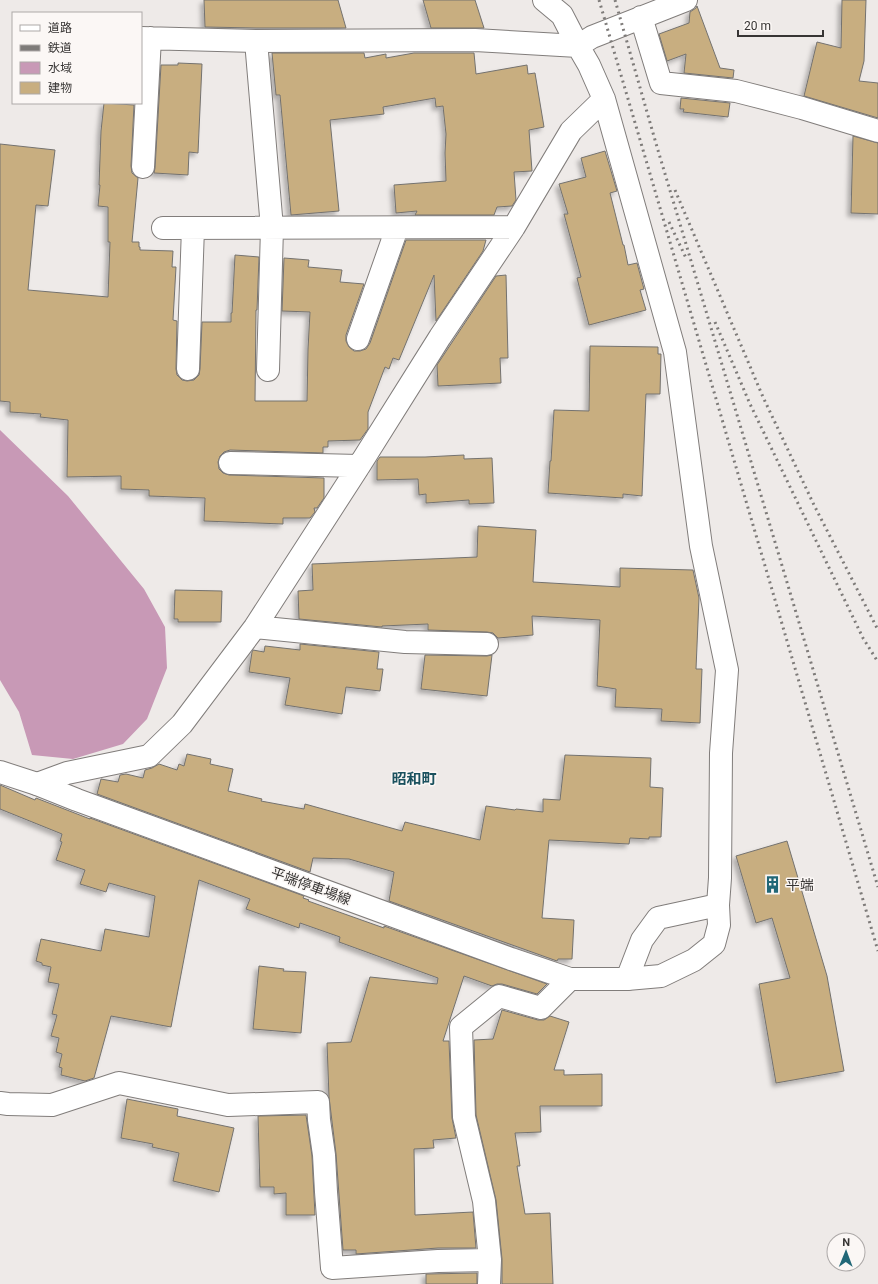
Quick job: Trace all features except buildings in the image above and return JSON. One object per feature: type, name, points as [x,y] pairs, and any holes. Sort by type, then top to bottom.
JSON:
[{"type":"street","name":"平端停車場線","points":[[0,772],[37,784],[510,959],[570,979],[627,979],[661,976],[694,960],[714,944],[719,925],[718,905],[720,878],[721,753],[727,670],[702,546],[675,352],[604,99],[589,65],[562,14],[544,0]]},
{"type":"street","points":[[143,167],[145,38],[256,41],[475,40],[578,46],[592,37],[686,0]]},
{"type":"street","points":[[641,17],[661,83],[736,91],[802,108],[878,131]]},
{"type":"street","points":[[256,41],[272,228],[268,370]]},
{"type":"street","points":[[37,784],[67,773],[149,756],[182,724],[255,627],[440,337],[514,227],[571,131],[604,99]]},
{"type":"street","points":[[162,228],[514,227]]},
{"type":"street","points":[[188,369],[193,228]]},
{"type":"street","points":[[358,339],[397,228]]},
{"type":"street","points":[[230,463],[359,466]]},
{"type":"street","points":[[255,627],[404,642],[487,644]]},
{"type":"street","points":[[627,979],[642,940],[658,918],[718,905]]},
{"type":"street","points":[[489,1284],[490,1260],[484,1201],[464,1117],[461,1027],[499,996],[540,1008],[570,979]]},
{"type":"street","points":[[0,1103],[52,1105],[119,1083],[228,1104],[318,1102],[324,1155],[332,1268],[490,1260]]},
{"type":"water","points":[[0,430],[68,496],[144,589],[165,627],[167,668],[147,719],[123,744],[73,759],[32,755],[19,712],[0,680]]},
{"type":"railway","points":[[599,0],[878,951]]},
{"type":"railway","points":[[615,0],[657,147],[878,887]]},
{"type":"railway","points":[[675,190],[763,397],[814,505],[878,630]]},
{"type":"railway","points":[[669,222],[686,258]]},
{"type":"railway","points":[[715,322],[750,404],[863,638],[878,662]]},
{"type":"place","name":"平端","points":[[773,885]]},
{"type":"district","name":"昭和町","points":[[414,779]]}]
